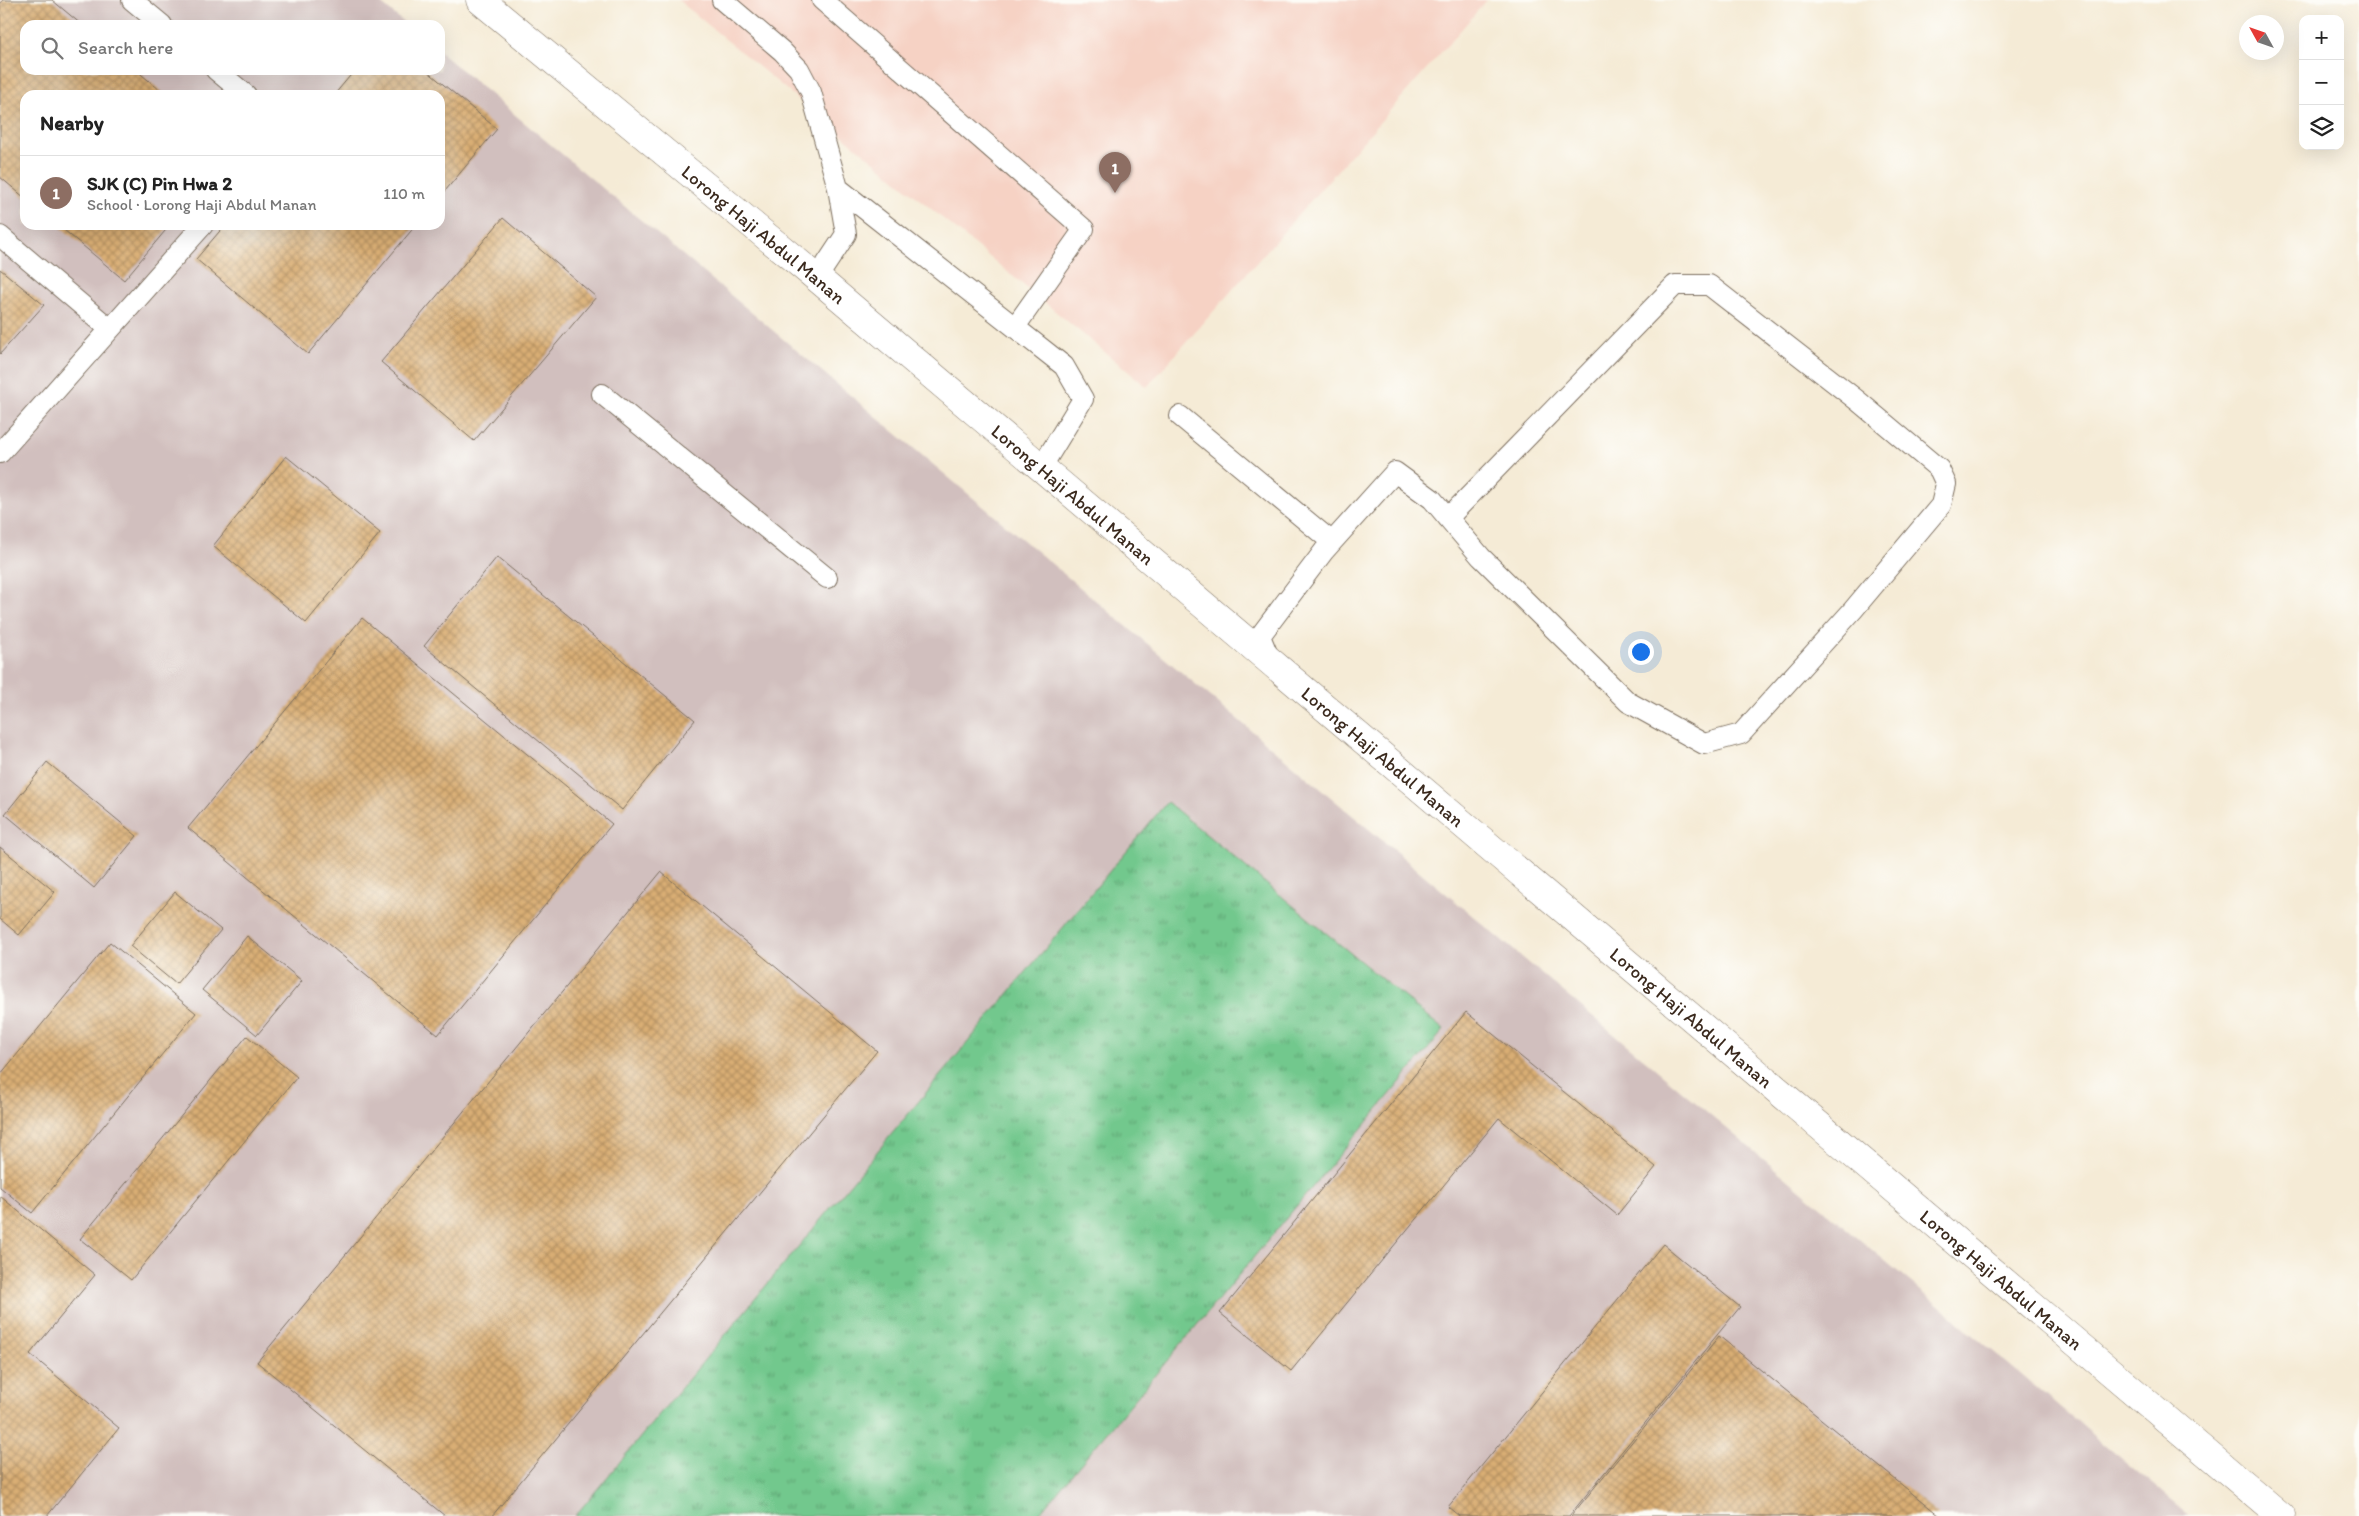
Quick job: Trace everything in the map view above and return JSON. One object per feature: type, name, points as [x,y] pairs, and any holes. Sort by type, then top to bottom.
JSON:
[{"type":"street","name":"Lorong Haji Abdul Manan","points":[[480,0],[817,278],[2281,1516]]},
{"type":"lane","points":[[132,0],[156,20]]},
{"type":"lane","points":[[722,0],[782,51],[799,69],[811,92],[838,188],[846,234],[817,278]]},
{"type":"lane","points":[[822,0],[1084,230],[1015,327]]},
{"type":"lane","points":[[222,75],[240,90]]},
{"type":"lane","points":[[838,188],[1064,366],[1083,399],[1042,468]]},
{"type":"lane","points":[[0,453],[199,230]]},
{"type":"lane","points":[[0,236],[110,329]]},
{"type":"lane","points":[[1270,662],[1260,636],[1332,542],[1395,472],[1432,499],[1448,518],[1481,557],[1628,702],[1704,744],[1741,734],[1853,610],[1941,505],[1946,484],[1939,469],[1858,401],[1709,285],[1675,286],[1448,518]]},
{"type":"lane","points":[[602,394],[827,578]]},
{"type":"lane","points":[[1180,416],[1332,542]]},
{"type":"shaded area","points":[[0,0],[377,0],[401,20],[20,20],[20,75],[445,75],[445,56],[2190,1516],[0,1516]]},
{"type":"shaded area","points":[[678,0],[1487,0],[1147,387]]},
{"type":"green space","points":[[1167,802],[1444,1030],[1037,1516],[575,1516]]},
{"type":"building","points":[[3,0],[52,0],[76,20],[20,20],[20,75],[142,75],[160,90],[20,90],[20,194],[0,177],[0,4]]},
{"type":"building","points":[[351,75],[432,75],[497,129],[445,191],[445,90],[338,90]]},
{"type":"building","points":[[503,218],[596,297],[474,441],[381,362]]},
{"type":"building","points":[[64,230],[166,230],[124,280]]},
{"type":"building","points":[[221,230],[412,230],[308,354],[196,259]]},
{"type":"building","points":[[0,269],[44,305],[0,354]]},
{"type":"building","points":[[286,456],[380,533],[306,623],[213,546]]},
{"type":"building","points":[[497,557],[695,720],[622,810],[424,646]]},
{"type":"building","points":[[362,618],[612,824],[438,1035],[188,828]]},
{"type":"building","points":[[47,762],[137,836],[94,888],[5,814]]},
{"type":"building","points":[[0,847],[55,892],[19,935],[0,919]]},
{"type":"building","points":[[661,872],[877,1051],[492,1516],[445,1516],[257,1362]]},
{"type":"building","points":[[175,892],[221,930],[176,984],[130,946]]},
{"type":"building","points":[[247,936],[302,981],[257,1035],[202,990]]},
{"type":"building","points":[[110,942],[196,1013],[32,1213],[0,1187],[0,1075]]},
{"type":"building","points":[[1466,1012],[1656,1167],[1617,1215],[1499,1118],[1291,1371],[1220,1313]]},
{"type":"building","points":[[247,1036],[297,1077],[131,1280],[80,1239]]},
{"type":"building","points":[[0,1196],[95,1275],[30,1354],[119,1428],[47,1516],[0,1516]]},
{"type":"building","points":[[1663,1244],[1740,1307],[1569,1516],[1459,1516],[1448,1507]]},
{"type":"building","points":[[1719,1336],[1940,1516],[1571,1516]]},
{"type":"place","name":"SJK (C) Pin Hwa 2","points":[[1115,193]]}]
